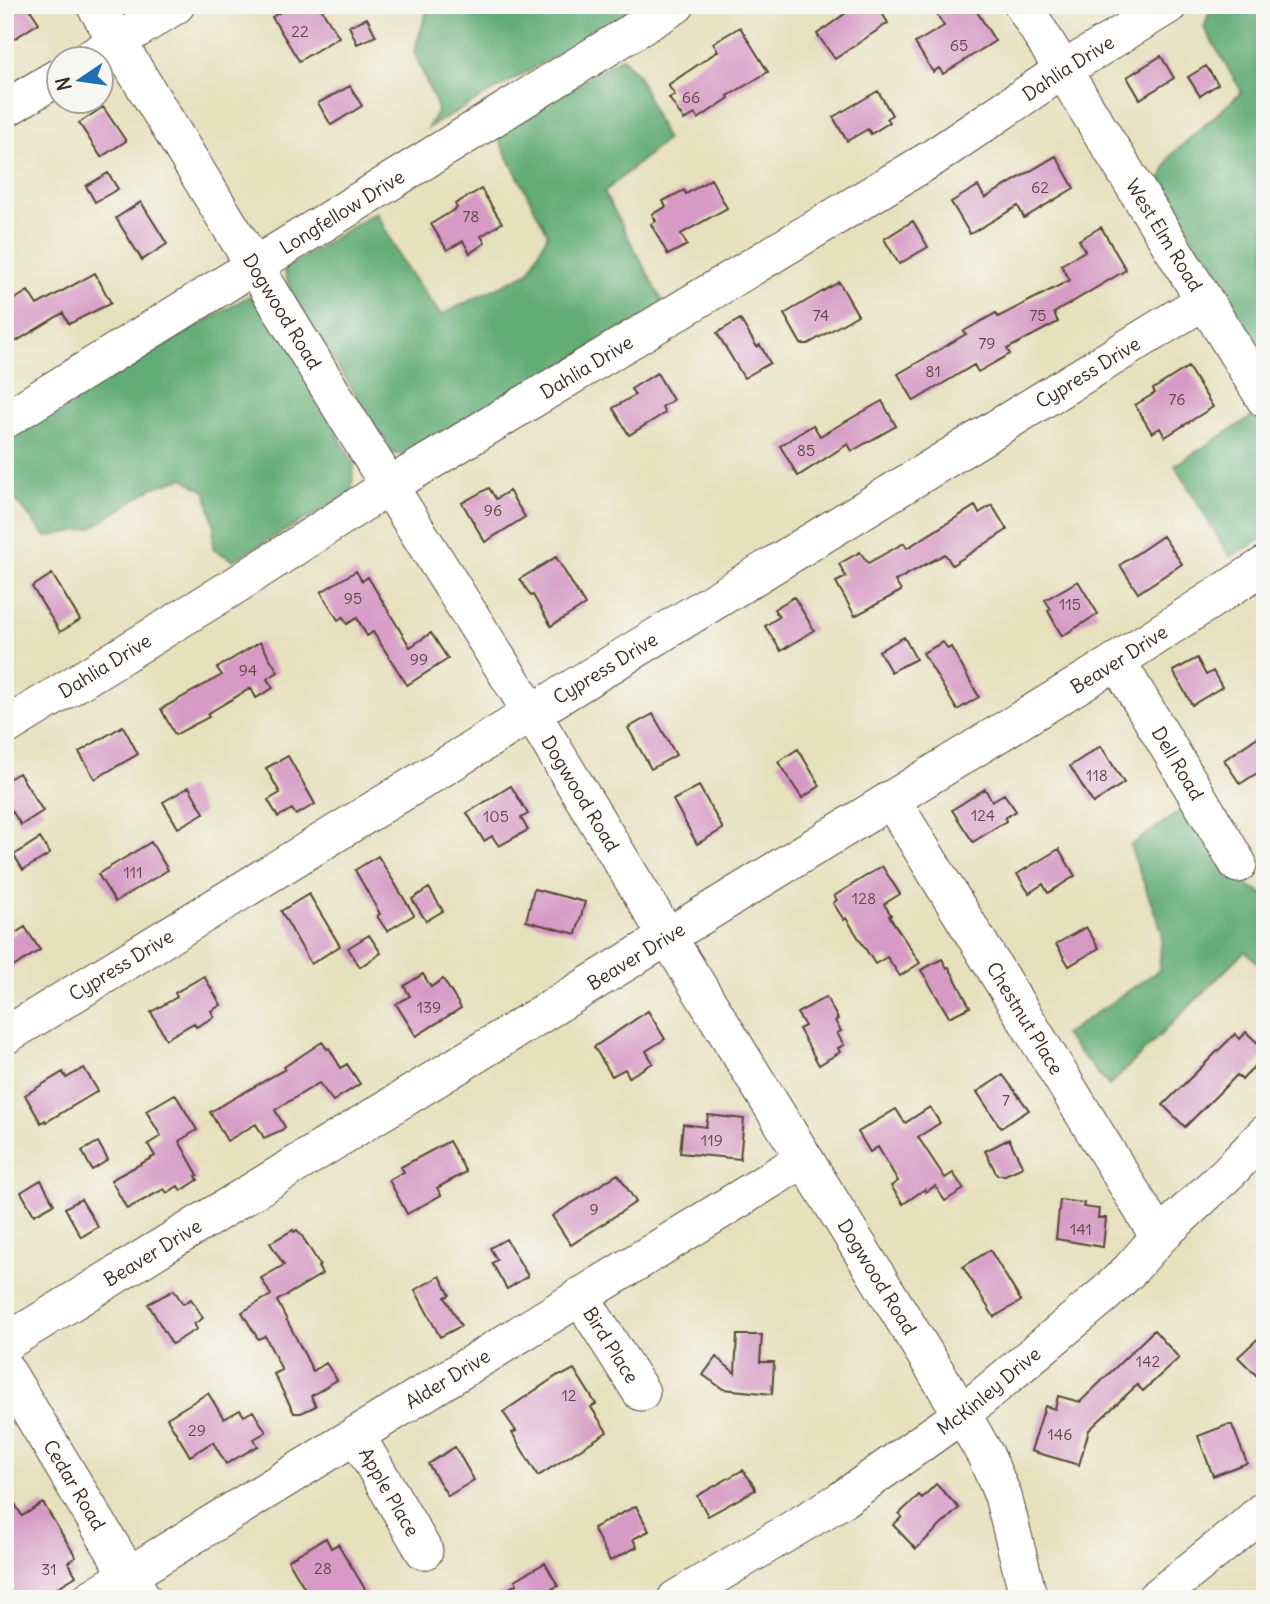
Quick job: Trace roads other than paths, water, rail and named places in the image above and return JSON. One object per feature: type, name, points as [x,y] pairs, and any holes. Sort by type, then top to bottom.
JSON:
[{"type":"street","name":"Dogwood Road","points":[[95,5],[101,46]]},
{"type":"street","points":[[110,46],[176,5]]},
{"type":"street","name":"Longfellow Drive","points":[[5,420],[676,5]]},
{"type":"street","name":"West Elm Road","points":[[1023,5],[1265,399]]},
{"type":"street","name":"Dahlia Drive","points":[[5,727],[236,585],[389,486],[934,157],[1063,70],[1169,5]]},
{"type":"street","name":"Dogwood Road","points":[[116,70],[255,264],[389,486],[962,1414],[986,1456],[1003,1496],[1029,1599]]},
{"type":"street","points":[[5,109],[46,84]]},
{"type":"street","name":"Cypress Drive","points":[[5,1036],[1204,301]]},
{"type":"street","name":"Beaver Drive","points":[[5,1343],[1117,661],[1265,565]]},
{"type":"street","name":"Dell Road","points":[[1117,661],[1238,864]]},
{"type":"street","name":"Chestnut Place","points":[[891,799],[1159,1237]]},
{"type":"street","name":"McKinley Drive","points":[[676,1599],[840,1502],[962,1414],[1104,1295],[1159,1237],[1229,1172],[1265,1134]]},
{"type":"street","name":"Alder Drive","points":[[90,1599],[136,1587],[356,1435],[804,1159]]},
{"type":"street","name":"Bird Place","points":[[580,1296],[642,1392]]},
{"type":"street","name":"Cedar Road","points":[[5,1369],[136,1587]]},
{"type":"street","name":"Apple Place","points":[[356,1435],[424,1551]]},
{"type":"street","points":[[1155,1599],[1265,1509]]}]
